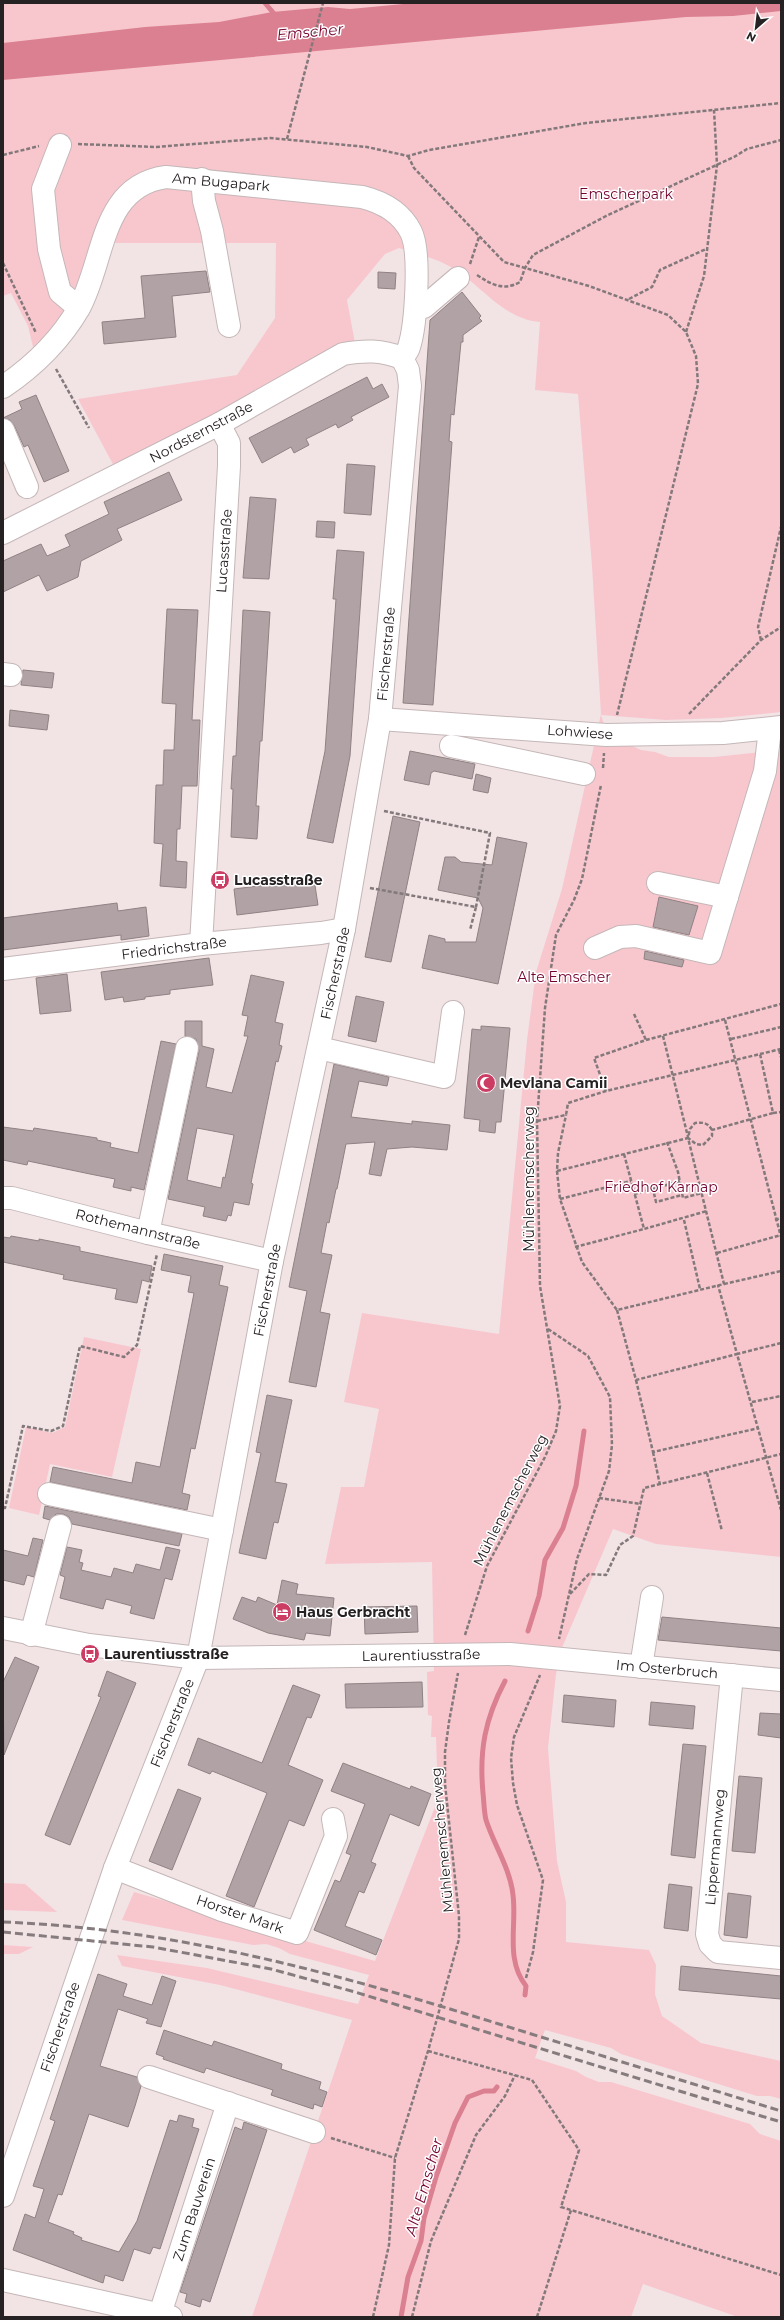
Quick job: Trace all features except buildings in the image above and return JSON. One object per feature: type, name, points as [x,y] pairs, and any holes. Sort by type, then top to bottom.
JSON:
[{"type":"street","points":[[60,145],[43,189],[49,249],[60,292],[79,308]]},
{"type":"street","name":"Am Bugapark","points":[[3,387],[29,368],[64,332],[79,308],[94,271],[110,220],[120,203],[132,191],[148,181],[177,176],[362,197],[387,207],[405,222],[411,233],[414,244],[416,306],[409,349],[402,358]]},
{"type":"street","points":[[202,179],[204,201],[212,231],[229,326]]},
{"type":"street","points":[[416,306],[424,307],[458,278]]},
{"type":"street","name":"Nordsternstraße","points":[[3,534],[219,424],[343,354],[364,350],[384,351],[402,358]]},
{"type":"street","name":"Fischerstraße","points":[[3,2196],[115,1868],[198,1658],[272,1261],[344,929],[380,719],[410,386],[408,370],[402,358]]},
{"type":"street","name":"Lucasstraße","points":[[201,944],[229,466],[229,443],[219,424]]},
{"type":"street","points":[[3,430],[27,486]]},
{"type":"street","name":"Lohwiese","points":[[380,719],[606,735],[680,734],[776,728]]},
{"type":"street","points":[[595,948],[620,937],[636,936],[710,953],[765,771],[776,728]]},
{"type":"street","points":[[452,746],[596,776]]},
{"type":"street","points":[[658,883],[727,897]]},
{"type":"street","name":"Friedrichstraße","points":[[3,969],[201,944],[321,933],[344,929]]},
{"type":"street","points":[[319,1048],[444,1077],[454,1012]]},
{"type":"street","points":[[155,1234],[187,1048]]},
{"type":"street","name":"Rothemannstraße","points":[[3,1198],[12,1198],[155,1234],[272,1261]]},
{"type":"street","points":[[49,1494],[222,1530]]},
{"type":"street","points":[[31,1635],[60,1526]]},
{"type":"street","points":[[641,1667],[652,1597]]},
{"type":"street","name":"Laurentiusstraße","points":[[3,1628],[31,1635],[89,1644],[198,1658],[510,1654],[554,1658]]},
{"type":"street","name":"Im Osterbruch","points":[[554,1658],[781,1680]]},
{"type":"street","name":"Lippermannweg","points":[[732,1675],[707,1934],[710,1944],[718,1952],[781,1958]]},
{"type":"street","name":"Horster Mark","points":[[115,1868],[222,1910],[297,1933],[336,1836],[333,1819]]},
{"type":"street","points":[[149,2077],[314,2132]]},
{"type":"street","name":"Zum Bauverein","points":[[3,2280],[165,2316],[228,2103]]},
{"type":"path","points":[[287,139],[323,3]]},
{"type":"path","points":[[3,155],[31,146],[94,143],[156,147],[270,138],[368,147],[408,156],[429,150],[586,122],[781,103]]},
{"type":"path","points":[[686,332],[704,276],[717,165],[714,110]]},
{"type":"path","points":[[458,278],[470,270],[499,287],[511,287],[520,282],[525,268],[533,255],[606,216],[717,165],[747,149],[781,140]]},
{"type":"path","points":[[408,156],[414,168],[504,262],[569,279],[629,299],[668,315],[686,332],[696,356],[698,384],[620,711],[606,735]]},
{"type":"path","points":[[471,257],[479,237]]},
{"type":"path","points":[[629,299],[652,286],[660,270],[707,249]]},
{"type":"path","points":[[3,263],[45,353],[89,428]]},
{"type":"path","points":[[762,640],[758,627],[759,621],[781,527]]},
{"type":"path","points":[[680,734],[691,711],[762,640],[781,628]]},
{"type":"path","name":"Mühlenemscherweg","points":[[374,2317],[389,2245],[395,2158],[428,2052],[459,1940],[459,1916],[446,1784],[445,1752],[461,1654],[486,1566],[545,1457],[556,1431],[560,1406],[540,1286],[537,1121],[545,1008],[556,935],[574,900],[582,879],[596,776],[606,735]]},
{"type":"path","points":[[365,807],[490,833],[476,907],[470,930]]},
{"type":"path","points":[[352,884],[476,907]]},
{"type":"path","points":[[606,1091],[594,1058],[646,1040],[781,1004]]},
{"type":"path","points":[[634,1014],[646,1040]]},
{"type":"path","points":[[717,1253],[781,1236],[775,1220],[737,1061],[725,1020]]},
{"type":"path","points":[[731,1039],[781,1027]]},
{"type":"path","points":[[663,1036],[724,1284]]},
{"type":"path","points":[[660,1486],[654,1452],[617,1310],[582,1262],[575,1246],[560,1199],[557,1171],[558,1153],[568,1103],[606,1091],[737,1061],[780,1049],[781,1057]]},
{"type":"path","points":[[760,1054],[774,1113]]},
{"type":"path","points":[[712,1130],[781,1112]]},
{"type":"path","points":[[537,1121],[566,1115]]},
{"type":"path","points":[[557,1171],[667,1142],[688,1138],[696,1144],[703,1145],[712,1136],[712,1130],[709,1124],[703,1122],[695,1123],[690,1128],[688,1138]]},
{"type":"path","points":[[667,1142],[680,1181],[682,1195]]},
{"type":"path","points":[[624,1154],[644,1229]]},
{"type":"path","points":[[560,1199],[631,1181]]},
{"type":"path","points":[[634,1194],[680,1181]]},
{"type":"path","points":[[653,1189],[656,1202],[682,1195],[683,1198],[702,1193]]},
{"type":"path","points":[[575,1246],[684,1220],[707,1211]]},
{"type":"path","points":[[775,1220],[781,1218]]},
{"type":"path","points":[[684,1220],[700,1289]]},
{"type":"path","points":[[3,1508],[5,1508],[23,1426],[51,1431],[63,1426],[80,1346],[124,1356],[137,1345],[155,1234]]},
{"type":"path","points":[[617,1310],[700,1289],[781,1271]]},
{"type":"path","points":[[718,1285],[768,1458],[781,1510]]},
{"type":"path","points":[[547,1329],[588,1356],[610,1397],[612,1445]]},
{"type":"path","points":[[636,1380],[781,1343]]},
{"type":"path","points":[[752,1402],[781,1396]]},
{"type":"path","points":[[654,1452],[759,1428]]},
{"type":"path","points":[[570,1594],[589,1574],[606,1575],[620,1545],[634,1536],[644,1488],[660,1486],[781,1454]]},
{"type":"path","points":[[708,1473],[722,1531]]},
{"type":"path","points":[[599,1498],[640,1504]]},
{"type":"path","points":[[526,1978],[533,1952],[543,1880]]},
{"type":"path","points":[[428,2052],[532,2080],[579,2150],[561,2207],[781,2275]]},
{"type":"path","points":[[412,2317],[431,2241],[476,2135],[505,2096],[515,2076]]},
{"type":"path","points":[[314,2132],[376,2154],[395,2158]]},
{"type":"path","points":[[537,2317],[571,2210]]},
{"type":"green space","points":[[3,3],[781,3],[781,712],[722,718],[666,720],[601,715],[607,734],[641,750],[655,752],[669,757],[714,757],[781,750],[781,1557],[656,1544],[613,1529],[561,1650],[556,1674],[548,1748],[557,1861],[566,1902],[566,1942],[649,1950],[656,1965],[655,1994],[662,2016],[701,2043],[781,2061],[781,2099],[770,2096],[757,2096],[621,2054],[611,2048],[545,2030],[535,2058],[576,2071],[599,2082],[611,2082],[750,2124],[760,2134],[781,2141],[781,2317],[738,2317],[643,2284],[631,2317],[252,2317],[352,2020],[220,1985],[122,1966],[117,1955],[207,1968],[358,2004],[369,1975],[290,1954],[279,1948],[266,1944],[253,1945],[122,1920],[134,1892],[375,1961],[438,1799],[436,1737],[431,1737],[432,1716],[428,1715],[427,1672],[434,1671],[432,1562],[325,1564],[341,1487],[364,1487],[379,1409],[344,1402],[362,1313],[499,1334],[527,1040],[536,972],[562,889],[601,714],[592,566],[578,394],[535,390],[540,322],[513,314],[501,307],[469,279],[445,264],[399,248],[385,254],[347,300],[355,343],[115,468],[78,399],[237,375],[275,318],[276,243],[93,243],[62,321],[34,351],[28,326],[11,293],[3,296]]},
{"type":"green space","points":[[84,1337],[141,1349],[112,1477],[50,1464],[39,1515],[9,1508],[26,1427],[52,1433],[65,1427]]},
{"type":"green space","points":[[3,1883],[25,1884],[57,1912],[3,1910]]},
{"type":"green space","points":[[3,1945],[33,1947],[19,1954],[3,1954]]},
{"type":"water","name":"Emscher","points":[[414,3],[781,3],[781,11],[733,16],[686,17],[3,80],[3,43],[145,27],[219,22],[272,12],[328,7],[350,9]]},
{"type":"waterway","points":[[265,3],[276,16]]},
{"type":"waterway","name":"Alte Emscher","points":[[528,1631],[539,1596],[545,1560],[563,1528],[576,1486],[584,1431]]},
{"type":"waterway","name":"Alte Emscher","points":[[505,1681],[493,1708],[485,1735],[482,1763],[484,1810],[486,1820],[509,1875],[514,1907],[514,1954],[520,1976],[526,1986],[525,1995]]},
{"type":"waterway","name":"Alte Emscher","points":[[401,2317],[408,2277],[421,2241],[424,2218],[436,2177],[455,2123],[468,2097],[484,2091],[494,2091],[497,2087]]},
{"type":"railway","points":[[3,1922],[68,1926],[131,1934],[255,1956],[316,1971],[437,2005],[781,2111]]},
{"type":"railway","points":[[3,1932],[153,1947],[271,1969],[355,1992],[781,2122]]},
{"type":"place","name":"Lucasstraße","points":[[220,880]]},
{"type":"place","name":"Mevlana Camii","points":[[486,1083]]},
{"type":"place","name":"Haus Gerbracht","points":[[282,1612]]},
{"type":"place","name":"Laurentiusstraße","points":[[90,1654]]},
{"type":"park label","name":"Emscherpark","points":[[626,194]]},
{"type":"park label","name":"Friedhof Karnap","points":[[661,1187]]}]
